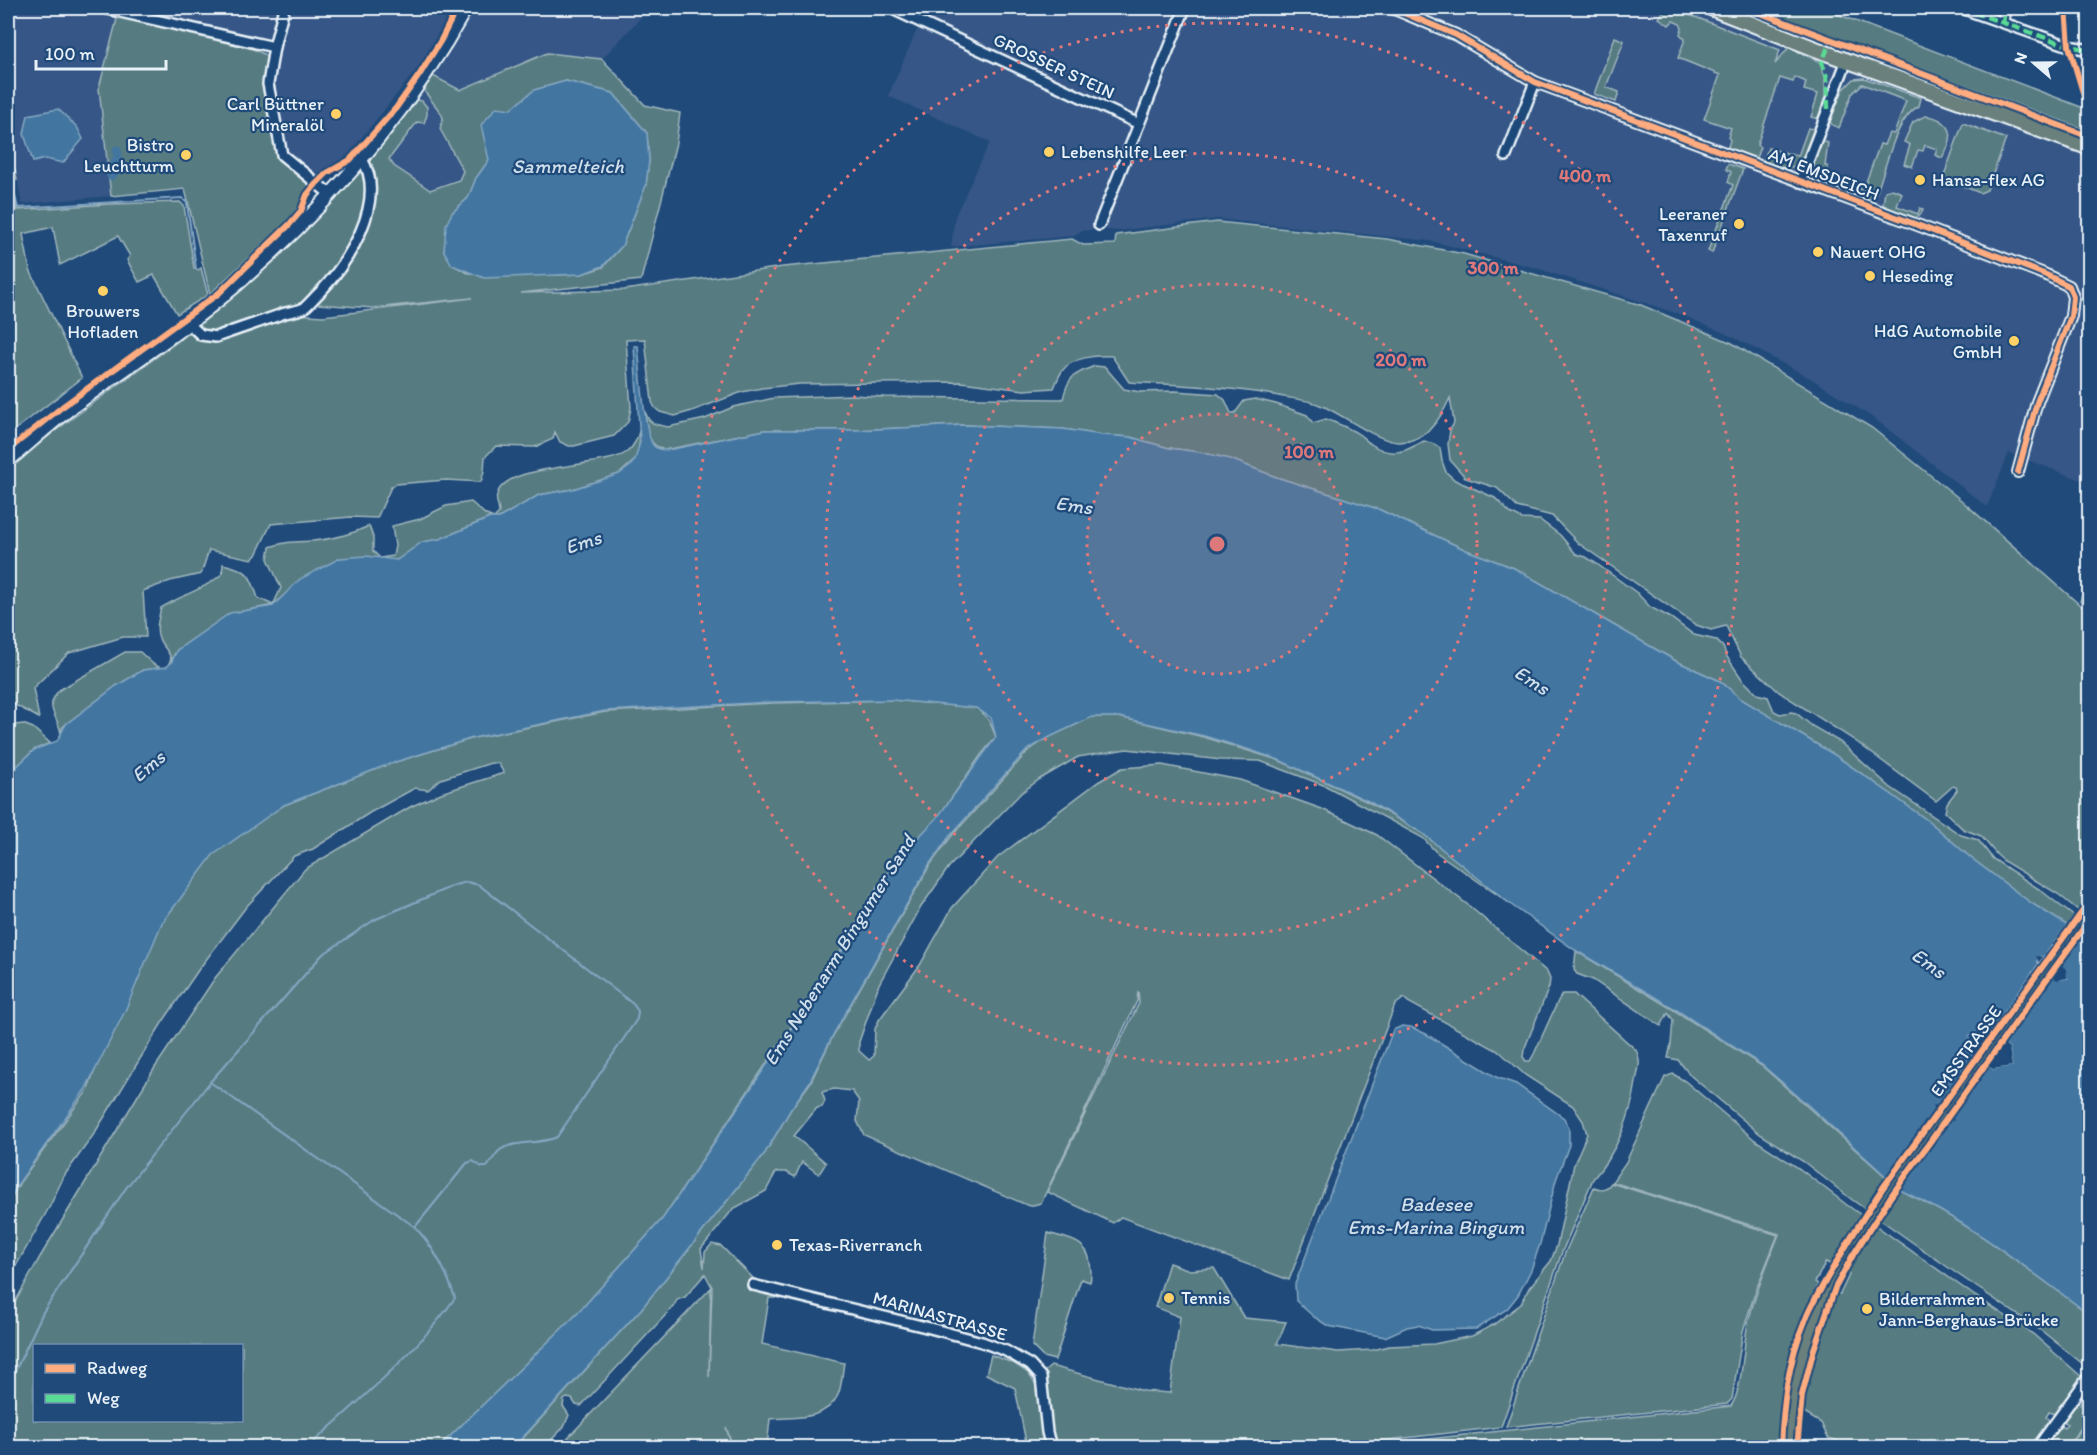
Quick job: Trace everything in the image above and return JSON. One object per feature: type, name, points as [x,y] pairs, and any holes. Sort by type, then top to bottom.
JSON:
[{"type":"main road","points":[[8,461],[76,405],[249,275],[331,195],[362,159],[426,75],[466,8]]},
{"type":"main road","points":[[1711,8],[2090,148]]},
{"type":"main road","name":"EMSSTRASSE","points":[[1789,1448],[1798,1373],[1813,1324],[1830,1285],[1852,1245],[2090,910]]},
{"type":"street","points":[[103,8],[274,47]]},
{"type":"street","points":[[284,8],[268,84],[282,155],[331,195]]},
{"type":"street","name":"GROSSER STEIN","points":[[890,8],[1139,124]]},
{"type":"street","points":[[1099,225],[1185,8]]},
{"type":"street","name":"AM EMSDEICH","points":[[1392,8],[1455,35],[1535,82],[2016,263],[2068,286],[2073,297],[2071,316],[2037,402],[2018,472]]},
{"type":"street","points":[[1961,8],[2069,46],[2090,50]]},
{"type":"street","points":[[2003,23],[2006,8]]},
{"type":"street","name":"AM EMSDEICH","points":[[1800,182],[1847,60]]},
{"type":"street","points":[[1506,156],[1535,82]]},
{"type":"street","points":[[188,323],[201,335],[216,337],[305,307],[337,274],[353,249],[360,232],[367,209],[370,183],[367,167],[362,159]]},
{"type":"street","name":"MARINASTRASSE","points":[[753,1285],[930,1328],[1006,1351],[1030,1365],[1041,1377],[1051,1448]]},
{"type":"street","points":[[2037,1448],[2090,1375]]},
{"type":"shaded area","points":[[8,8],[453,8],[418,68],[346,157],[314,183],[99,88],[111,196],[22,204],[8,132]]},
{"type":"shaded area","points":[[473,8],[650,8],[602,59],[547,53],[460,90],[431,75]]},
{"type":"shaded area","points":[[882,8],[1706,8],[1819,50],[1869,79],[2089,154],[2089,483],[2009,453],[1987,507],[1875,419],[1810,378],[1733,337],[1682,315],[1536,268],[1430,241],[1217,219],[1116,231],[1098,229],[1081,231],[1073,236],[951,247],[955,216],[990,142],[888,96],[919,25]]},
{"type":"shaded area","points":[[427,81],[426,92],[443,118],[440,124],[445,140],[464,171],[459,180],[430,190],[394,166],[389,159],[417,122],[422,101],[416,100]]},
{"type":"green space","points":[[1666,8],[1780,50],[1775,64],[1789,47],[1820,62],[1825,77],[1825,96],[1818,119],[1811,117],[1818,94],[1804,90],[1806,82],[1795,77],[1793,82],[1780,78],[1757,145],[1760,147],[1755,161],[1727,150],[1731,128],[1704,119],[1720,75],[1678,58],[1685,39],[1680,34],[1682,28],[1680,24],[1673,21],[1669,25],[1659,18]]},
{"type":"green space","points":[[1755,8],[1820,8],[1832,12],[2089,110],[2089,131]]},
{"type":"green space","points":[[118,15],[237,42],[266,55],[268,96],[280,154],[314,183],[290,219],[210,294],[185,189],[111,196],[99,88]]},
{"type":"green space","points":[[1615,37],[1624,41],[1606,87],[1619,92],[1616,102],[1594,94]]},
{"type":"green space","points":[[547,53],[602,59],[645,105],[680,113],[676,143],[641,280],[521,293],[624,290],[783,267],[1072,239],[1083,245],[1115,244],[1116,235],[1217,222],[1387,239],[1464,254],[1641,305],[1732,343],[1872,428],[1961,500],[2089,613],[2089,919],[2058,894],[2005,862],[1981,836],[1963,829],[1945,812],[1947,803],[1957,790],[1956,787],[1953,786],[1936,801],[1854,740],[1779,692],[1741,657],[1726,626],[1711,630],[1696,625],[1578,543],[1552,516],[1517,507],[1497,488],[1466,478],[1450,460],[1448,444],[1450,430],[1454,423],[1450,398],[1430,429],[1416,439],[1398,442],[1379,437],[1316,403],[1226,389],[1129,382],[1112,356],[1078,360],[1066,366],[1054,388],[1024,390],[961,382],[800,384],[742,392],[675,416],[660,412],[652,402],[645,339],[626,340],[631,408],[628,422],[614,436],[569,446],[560,442],[555,432],[553,439],[535,447],[496,446],[485,457],[481,482],[446,480],[396,484],[391,487],[377,518],[351,517],[271,524],[252,559],[209,550],[201,574],[170,581],[143,591],[146,637],[123,637],[69,653],[33,688],[39,718],[8,701],[8,470],[29,450],[188,334],[194,334],[202,340],[212,341],[294,314],[323,316],[472,298],[373,308],[303,303],[211,337],[195,329],[284,249],[340,192],[416,100],[422,101],[427,107],[424,123],[417,122],[389,159],[394,166],[430,190],[459,180],[463,171],[440,129],[443,118],[425,92],[431,75],[460,90]],"holes":[[[566,81],[613,93],[647,133],[649,161],[646,185],[622,246],[603,267],[582,274],[551,275],[468,273],[453,265],[444,251],[452,213],[468,198],[476,178],[489,160],[511,109],[535,90]]]},
{"type":"green space","points":[[1864,78],[1921,98],[1919,106],[1911,112],[1898,132],[1874,197],[1864,201],[1847,195],[1848,185],[1863,190],[1880,144],[1884,145],[1889,133],[1894,134],[1906,101],[1862,84],[1852,94],[1839,128],[1832,125],[1830,121],[1843,90],[1854,79]]},
{"type":"green space","points":[[1925,116],[1935,118],[1947,126],[1951,135],[1948,147],[1942,158],[1935,155],[1937,149],[1925,145],[1923,151],[1918,150],[1912,167],[1904,164],[1910,145],[1904,142],[1913,122]]},
{"type":"green space","points":[[1963,123],[2006,139],[1987,190],[1980,193],[1943,178]]},
{"type":"green space","points":[[1808,128],[1815,129],[1799,163],[1785,168],[1763,163],[1768,148],[1798,156]]},
{"type":"green space","points":[[8,135],[17,180],[8,180]]},
{"type":"green space","points":[[1828,143],[1825,166],[1828,166],[1826,186],[1820,182],[1814,167],[1820,144]]},
{"type":"green space","points":[[1728,164],[1743,169],[1712,253],[1708,251],[1733,185],[1728,182],[1731,172],[1726,169]]},
{"type":"green space","points":[[8,183],[10,183],[17,210],[180,202],[184,206],[194,268],[198,270],[201,268],[208,295],[177,314],[154,275],[139,282],[127,260],[130,256],[118,236],[60,265],[53,227],[23,234],[30,270],[82,378],[12,432],[8,422]]},
{"type":"green space","points":[[1892,189],[1902,193],[1897,206],[1918,214],[1920,208],[1923,209],[1921,214],[1914,219],[1883,205],[1885,191]]},
{"type":"green space","points":[[1095,366],[1105,367],[1124,389],[1140,392],[1175,391],[1218,394],[1225,400],[1231,413],[1235,413],[1244,401],[1255,399],[1276,404],[1307,415],[1313,423],[1326,419],[1344,426],[1385,451],[1398,452],[1424,441],[1434,444],[1440,448],[1446,472],[1455,480],[1495,498],[1510,513],[1522,519],[1540,520],[1560,535],[1576,554],[1597,564],[1637,593],[1650,607],[1671,618],[1694,635],[1716,640],[1723,647],[1742,679],[1757,694],[1768,697],[1774,711],[1780,714],[1796,713],[1812,726],[1840,742],[1890,787],[1961,835],[1978,840],[1993,859],[2039,889],[2089,928],[2089,939],[2031,903],[1891,794],[1833,754],[1741,699],[1720,681],[1676,661],[1514,568],[1466,550],[1378,509],[1276,477],[1230,459],[1169,448],[1130,437],[1063,429],[965,425],[856,430],[765,430],[664,450],[653,444],[647,430],[645,412],[654,424],[668,427],[705,419],[733,407],[774,398],[853,395],[1063,399],[1067,385],[1073,377]]},
{"type":"green space","points":[[640,428],[639,451],[635,460],[619,474],[573,489],[539,495],[499,518],[494,518],[499,513],[497,495],[504,484],[535,471],[615,457],[632,447]]},
{"type":"green space","points":[[471,502],[486,515],[494,518],[489,518],[440,539],[423,542],[397,560],[283,597],[273,605],[281,588],[268,559],[270,547],[335,537],[369,526],[373,537],[373,551],[380,558],[393,556],[395,546],[392,526],[420,519],[446,506]]},
{"type":"green space","points":[[223,564],[238,568],[247,574],[258,598],[273,605],[230,614],[177,650],[168,665],[171,659],[157,631],[161,608],[215,580],[222,574]]},
{"type":"green space","points":[[2089,575],[2090,611],[2080,601]]},
{"type":"green space","points":[[125,652],[140,652],[161,668],[143,670],[116,686],[66,724],[61,734],[52,707],[54,697],[59,690]]},
{"type":"green space","points":[[893,700],[977,708],[989,720],[996,737],[937,819],[904,853],[878,885],[832,966],[663,1218],[577,1314],[439,1447],[8,1447],[8,1315],[40,1257],[154,1069],[215,978],[305,869],[410,807],[441,793],[504,773],[498,763],[491,763],[441,779],[428,790],[415,788],[371,812],[313,849],[294,856],[246,907],[162,1023],[94,1134],[64,1176],[50,1206],[8,1280],[8,1205],[20,1182],[87,1091],[167,879],[284,805],[392,763],[474,738],[605,712],[773,703]]},
{"type":"green space","points":[[1092,717],[1119,717],[1204,737],[1278,760],[1370,803],[1422,833],[1512,905],[1436,852],[1423,838],[1326,786],[1260,761],[1221,760],[1127,749],[1078,757],[1021,793],[949,867],[921,907],[879,984],[859,1042],[859,1051],[869,1060],[874,1056],[875,1029],[879,1020],[920,965],[952,908],[998,857],[1098,782],[1122,768],[1162,765],[1240,780],[1322,809],[1377,835],[1468,905],[1547,972],[1550,979],[1549,987],[1524,1050],[1523,1057],[1526,1061],[1530,1061],[1534,1054],[1562,994],[1574,994],[1636,1050],[1639,1058],[1634,1095],[1627,1121],[1609,1157],[1593,1179],[1562,1252],[1501,1427],[1317,1448],[1055,1447],[1050,1429],[1044,1372],[1051,1366],[1144,1391],[1170,1393],[1180,1317],[1155,1307],[1169,1263],[1190,1270],[1214,1268],[1244,1318],[1286,1322],[1277,1344],[1338,1352],[1373,1350],[1389,1346],[1434,1344],[1472,1336],[1493,1325],[1521,1304],[1529,1288],[1551,1261],[1557,1245],[1574,1164],[1587,1134],[1583,1121],[1573,1106],[1525,1075],[1500,1052],[1404,998],[1395,1005],[1289,1280],[1121,1217],[1113,1223],[1047,1192],[1139,1003],[1138,991],[1137,1001],[1041,1203],[1029,1206],[864,1135],[857,1121],[859,1101],[852,1091],[834,1089],[822,1092],[825,1101],[822,1107],[817,1108],[794,1136],[826,1163],[819,1174],[802,1162],[795,1177],[786,1172],[776,1172],[766,1191],[733,1209],[701,1249],[704,1268],[705,1252],[712,1244],[721,1246],[760,1285],[759,1291],[776,1295],[775,1298],[769,1298],[762,1344],[844,1363],[838,1395],[826,1409],[808,1416],[770,1419],[767,1447],[733,1447],[726,1427],[732,1447],[559,1447],[711,1288],[709,1377],[712,1287],[705,1274],[685,1297],[677,1300],[581,1406],[576,1405],[572,1399],[564,1400],[563,1406],[569,1415],[564,1427],[544,1447],[514,1448],[642,1308],[765,1153],[791,1109],[810,1083],[833,1036],[930,865],[950,838],[1028,751],[1049,737]]},
{"type":"green space","points":[[23,724],[33,728],[50,743],[34,750],[8,775],[8,726]]},
{"type":"green space","points":[[1576,951],[1762,1066],[1902,1191],[1975,1232],[2089,1314],[2089,1364],[2083,1364],[2043,1332],[1851,1199],[1804,1162],[1760,1134],[1691,1076],[1678,1060],[1668,1058],[1673,1020],[1668,1013],[1661,1026],[1593,980],[1577,974],[1574,970]]},
{"type":"green space","points":[[1673,1074],[1685,1081],[1755,1140],[1800,1169],[1975,1296],[2033,1334],[2082,1377],[2054,1414],[2049,1412],[2046,1417],[2049,1420],[2032,1447],[1835,1447],[1836,1440],[1828,1438],[1821,1423],[1804,1413],[1802,1407],[1814,1356],[1836,1292],[1840,1294],[1849,1275],[1826,1262],[1815,1282],[1818,1284],[1802,1323],[1790,1364],[1779,1447],[1345,1448],[1731,1406],[1738,1389],[1751,1311],[1779,1234],[1612,1182],[1626,1162],[1665,1077]]},
{"type":"green space","points":[[1611,1183],[1778,1235],[1756,1290],[1743,1331],[1732,1399],[1727,1404],[1506,1427],[1565,1253],[1594,1187],[1603,1189]]},
{"type":"green space","points":[[1048,1233],[1081,1245],[1088,1255],[1091,1273],[1090,1282],[1081,1279],[1055,1360],[1043,1357],[1032,1346]]},
{"type":"green space","points":[[991,1355],[1013,1363],[1028,1373],[1037,1386],[1041,1427],[1047,1447],[1027,1447],[1015,1388],[986,1374]]},
{"type":"green space","points":[[2089,1384],[2089,1409],[2077,1398]]},
{"type":"green space","points":[[2076,1402],[2088,1408],[2089,1413],[2068,1447],[2043,1448],[2058,1425],[2064,1428],[2067,1424],[2062,1420]]},
{"type":"green space","points":[[2089,1414],[2089,1447],[2069,1447]]},
{"type":"water","name":"Sammelteich","points":[[566,81],[613,93],[647,133],[649,161],[646,185],[622,246],[603,266],[582,274],[484,278],[452,265],[444,251],[446,225],[452,213],[468,198],[476,178],[489,160],[481,125],[497,107],[511,109],[534,90]]},
{"type":"water","points":[[58,109],[77,127],[83,139],[63,163],[45,159],[33,162],[24,134],[28,115]]},
{"type":"water","name":"Ems","points":[[634,346],[638,346],[648,431],[655,447],[661,450],[765,430],[856,430],[965,425],[1063,429],[1130,437],[1169,448],[1199,452],[1230,459],[1276,477],[1378,509],[1466,550],[1514,568],[1676,661],[1720,681],[1741,699],[1833,754],[1891,794],[2031,903],[2089,939],[2089,1314],[1975,1232],[1902,1191],[1762,1065],[1675,1009],[1575,950],[1514,907],[1422,833],[1370,802],[1279,760],[1204,736],[1119,717],[1092,717],[1027,750],[949,837],[929,865],[833,1035],[809,1083],[765,1153],[642,1308],[514,1447],[439,1447],[577,1314],[663,1218],[833,967],[879,885],[906,850],[937,818],[996,737],[991,718],[976,708],[892,700],[773,702],[605,711],[473,738],[392,763],[284,805],[213,855],[162,923],[125,1011],[85,1090],[18,1184],[8,1204],[8,775],[34,750],[57,741],[66,724],[116,686],[143,670],[166,667],[171,663],[177,650],[230,613],[273,606],[300,579],[340,558],[366,556],[397,560],[422,542],[440,539],[490,518],[499,518],[539,495],[573,489],[619,474],[635,460],[640,442]],"holes":[[[2041,956],[2067,978],[2062,979],[2037,961]],[[1988,1033],[2009,1048],[2012,1066],[1993,1069],[1972,1054],[1969,1036]]]},
{"type":"water","name":"Badesee Ems-Marina Bingum","points":[[1402,1026],[1411,1027],[1426,1034],[1496,1077],[1516,1084],[1564,1118],[1569,1128],[1569,1145],[1556,1180],[1531,1270],[1518,1295],[1507,1309],[1476,1329],[1432,1330],[1418,1325],[1407,1327],[1385,1337],[1328,1326],[1296,1301],[1295,1284],[1393,1030]]},
{"type":"pier","points":[[2069,922],[2084,931],[2060,964],[2066,969],[2067,978],[2057,980],[2051,976],[2003,1043],[2009,1048],[2012,1066],[1993,1069],[1988,1066],[1952,1115],[1954,1121],[1949,1120],[1898,1191],[1885,1180],[1935,1110],[1933,1105],[1938,1106],[1974,1056],[1969,1036],[1990,1034],[2040,964],[2036,956],[2044,957]],"holes":[[[1987,1036],[2006,1050],[2009,1064],[1994,1066],[1975,1053],[1973,1038]]]},
{"type":"waterway","points":[[111,176],[117,170],[115,163],[118,156],[117,150]]},
{"type":"waterway","points":[[8,181],[11,181],[18,208],[182,198],[187,203],[196,269]]},
{"type":"waterway","points":[[210,1082],[322,955],[374,920],[455,885],[467,882],[479,885],[633,1004],[638,1011],[637,1019],[557,1137],[511,1145],[498,1153],[487,1167],[482,1167],[473,1161],[467,1163],[415,1227]]},
{"type":"waterway","points":[[8,1386],[43,1312],[126,1188],[210,1082],[415,1227],[439,1260],[455,1298],[404,1358],[307,1448]]},
{"type":"marked path","points":[[1961,8],[2069,46],[2090,50]]},
{"type":"marked path","points":[[2003,23],[2005,8]]},
{"type":"marked path","points":[[1828,109],[1827,77],[1822,63],[1831,39]]},
{"type":"cycle path","points":[[8,450],[62,407],[219,293],[289,225],[301,211],[307,195],[316,184],[327,173],[350,160],[396,108],[441,40],[457,8]]},
{"type":"cycle path","points":[[1392,8],[1456,35],[1535,82],[1920,226],[2069,286],[2073,297],[2071,316],[2037,402],[2018,472]]},
{"type":"cycle path","points":[[1747,8],[2090,137]]},
{"type":"cycle path","points":[[2066,8],[2069,46],[2085,99],[2090,132]]},
{"type":"cycle path","points":[[1781,1448],[1790,1367],[1799,1336],[1815,1300],[1882,1189],[2090,901]]},
{"type":"cycle path","points":[[1797,1448],[1802,1395],[1813,1352],[1835,1288],[1853,1255],[1891,1196],[2090,919]]},
{"type":"place","name":"Carl Büttner Mineralöl","points":[[336,114]]},
{"type":"place","name":"Lebenshilfe Leer","points":[[1049,152]]},
{"type":"place","name":"Bistro Leuchtturm","points":[[186,155]]},
{"type":"place","name":"Hansa-flex AG","points":[[1920,180]]},
{"type":"place","name":"Leeraner Taxenruf","points":[[1739,224]]},
{"type":"place","name":"Nauert OHG","points":[[1818,252]]},
{"type":"place","name":"Heseding","points":[[1870,276]]},
{"type":"place","name":"Brouwers Hofladen","points":[[103,291]]},
{"type":"place","name":"HdG Automobile GmbH","points":[[2014,341]]},
{"type":"place","name":"Texas-Riverranch","points":[[777,1245]]},
{"type":"place","name":"Tennis","points":[[1169,1298]]},
{"type":"place","name":"Bilderrahmen Jann-Berghaus-Brücke","points":[[1867,1309]]},
{"type":"water label","name":"Ems Nebenarm Bingumer Sand","points":[[839,950]]}]
